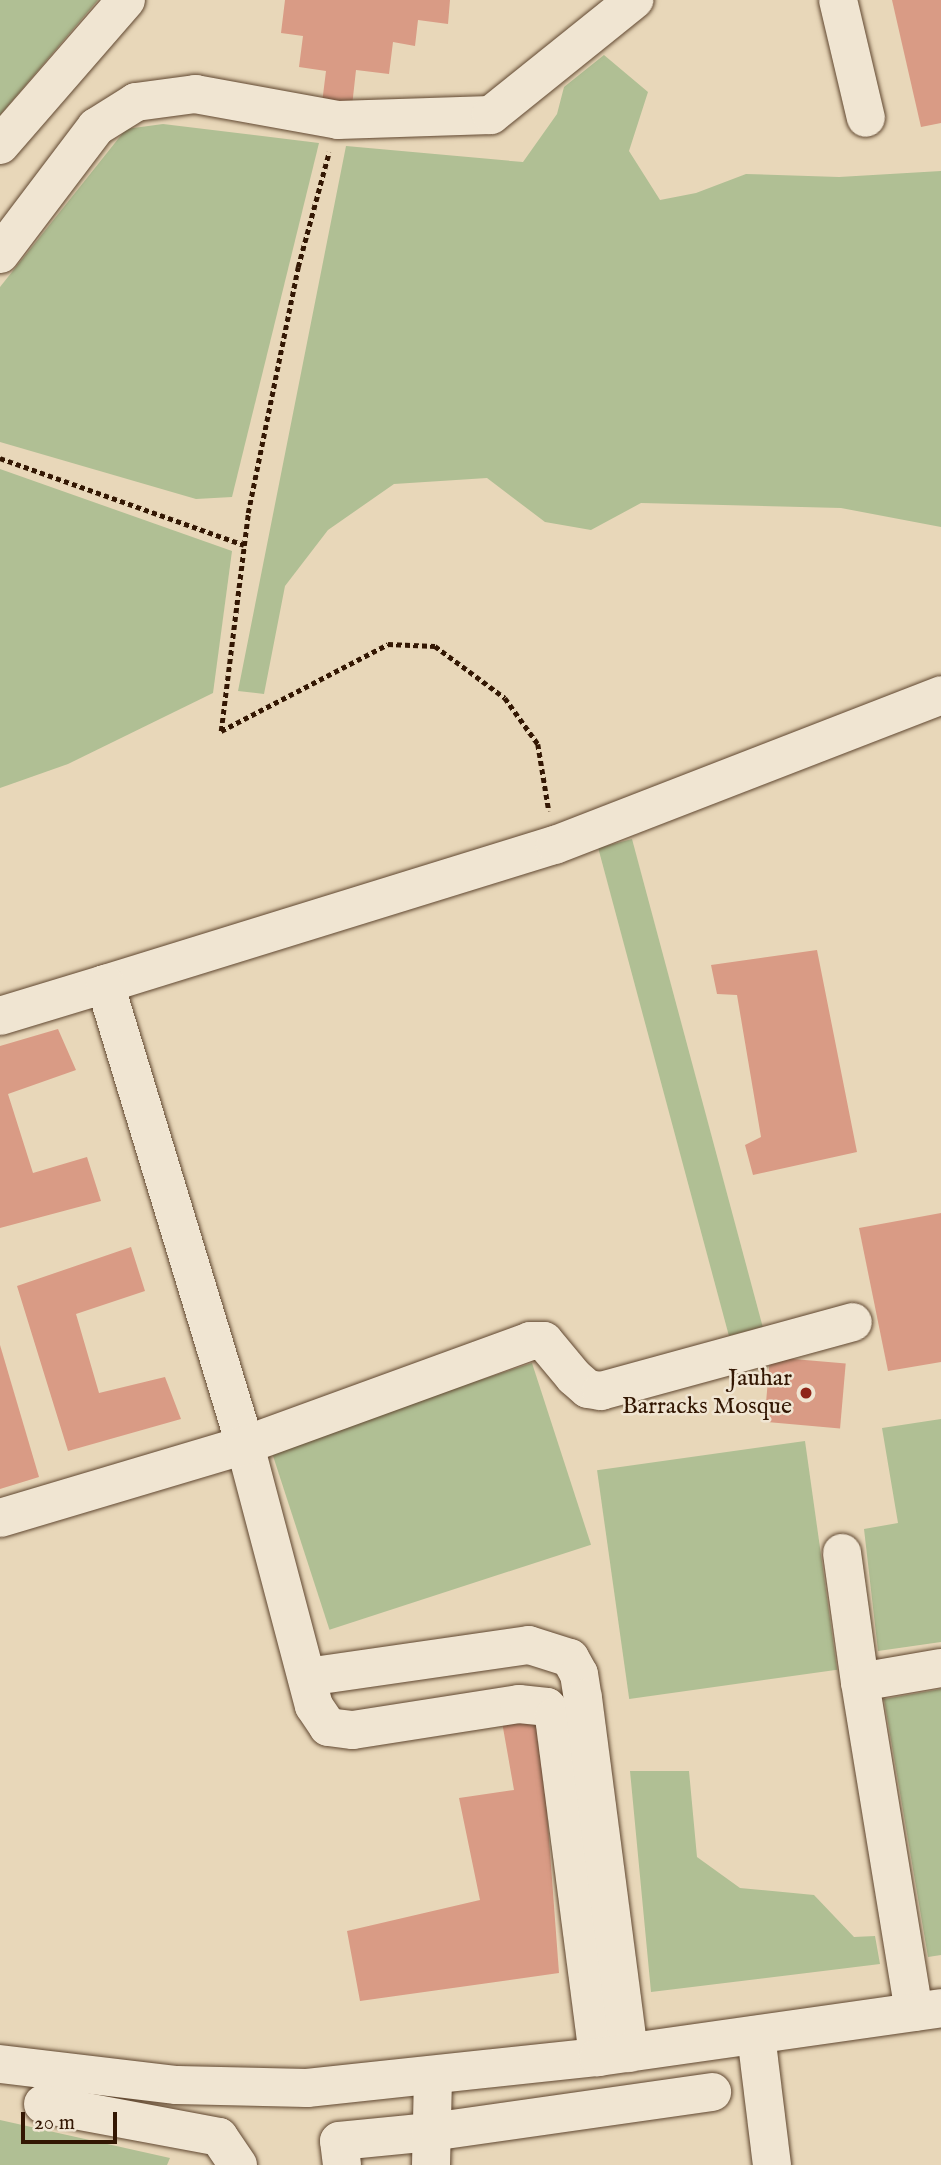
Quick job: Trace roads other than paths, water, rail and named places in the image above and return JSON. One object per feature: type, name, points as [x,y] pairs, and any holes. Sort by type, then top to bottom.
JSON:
[{"type":"street","points":[[0,145],[126,0]]},
{"type":"street","points":[[0,254],[96,127],[136,102],[195,94],[338,120],[491,115],[634,0]]},
{"type":"street","points":[[838,0],[866,118]]},
{"type":"street","points":[[0,1016],[555,845],[941,695]]},
{"type":"street","points":[[105,984],[245,1445],[314,1706],[328,1727],[353,1730],[519,1704],[547,1707],[557,1733],[614,2055]]},
{"type":"street","points":[[0,1518],[245,1445],[530,1341],[544,1341],[574,1377],[588,1389],[601,1391],[853,1322]]},
{"type":"street","points":[[0,2064],[244,2090],[307,2088],[614,2055],[928,2010],[860,1682],[842,1553]]},
{"type":"street","points":[[307,1678],[529,1645],[570,1658],[579,1674],[583,1698],[614,2055]]},
{"type":"street","points":[[860,1682],[941,1668]]},
{"type":"street","points":[[756,2035],[772,2165]]},
{"type":"street","points":[[431,2149],[433,2075]]},
{"type":"street","points":[[342,2165],[340,2141],[431,2149],[712,2092]]},
{"type":"street","points":[[44,2104],[219,2137],[238,2165]]},
{"type":"place","name":"Jauhar Barracks Mosque","points":[[806,1393]]}]
